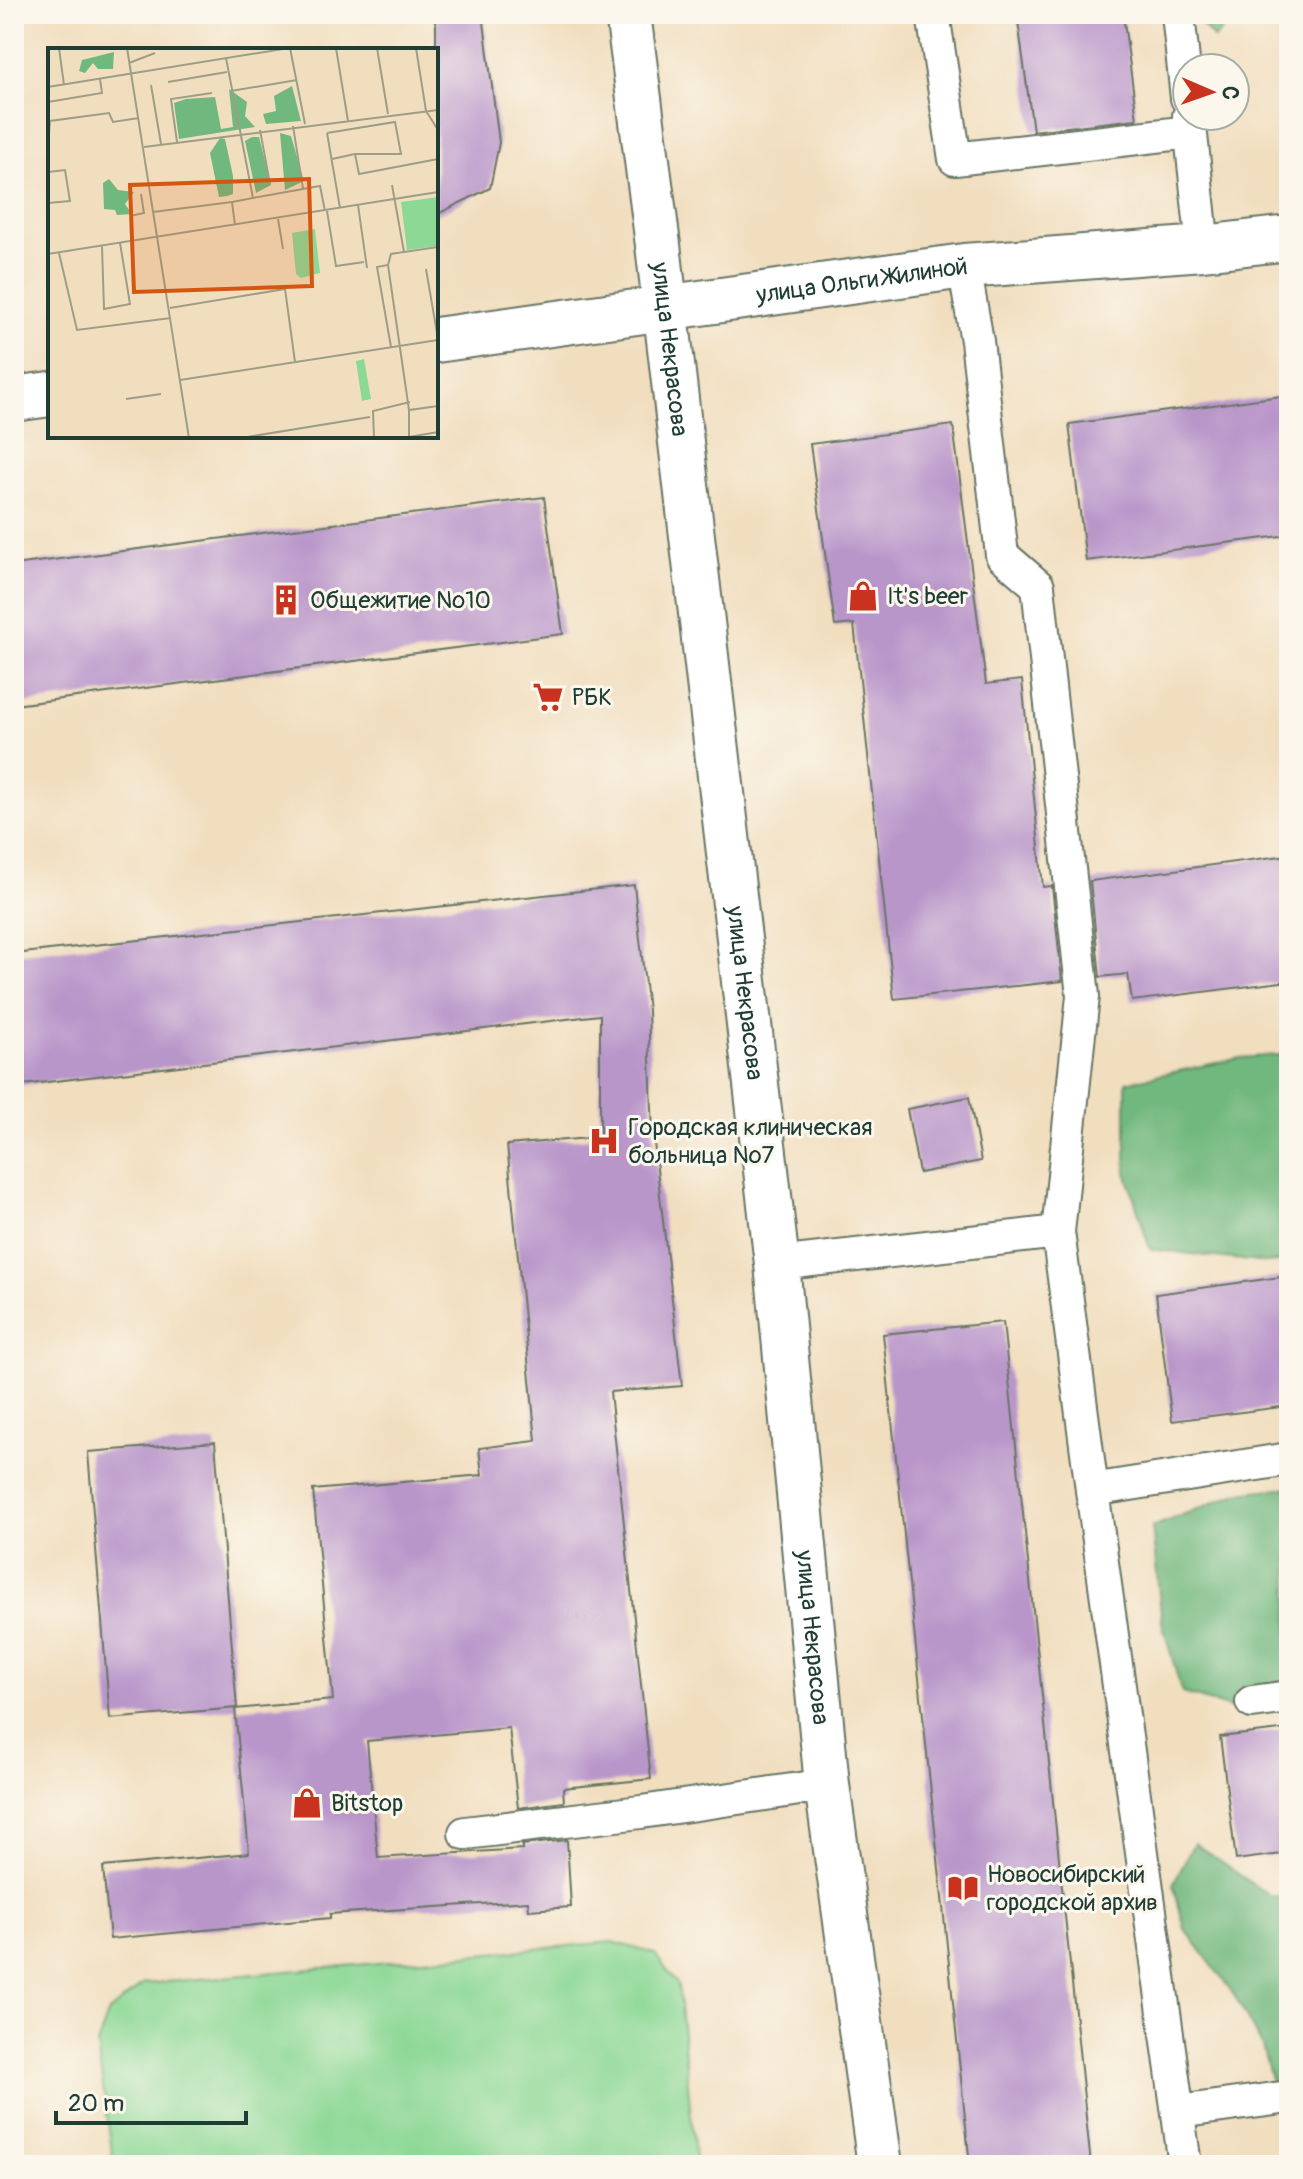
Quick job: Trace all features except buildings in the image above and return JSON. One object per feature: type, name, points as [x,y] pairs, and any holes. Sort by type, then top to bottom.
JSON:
[{"type":"street","name":"улица Некрасова","points":[[628,14],[658,245],[777,1264],[827,1785],[880,2165]]},
{"type":"street","name":"улица Ольги Жилиной","points":[[438,340],[964,266],[1203,248],[1289,238]]},
{"type":"street","points":[[14,399],[48,394]]},
{"type":"lane","points":[[933,14],[955,159],[1171,127]]},
{"type":"lane","points":[[1178,14],[1182,52]]},
{"type":"lane","points":[[1191,132],[1203,248]]},
{"type":"lane","points":[[964,266],[977,341],[1002,555],[1038,586],[1083,996],[1058,1232],[1185,2165]]},
{"type":"lane","points":[[777,1264],[1058,1232]]},
{"type":"lane","points":[[1092,1490],[1289,1459]]},
{"type":"lane","points":[[1252,1702],[1289,1697]]},
{"type":"lane","points":[[465,1833],[827,1785]]},
{"type":"lane","points":[[1178,2112],[1289,2097]]},
{"type":"green space","points":[[1193,14],[1236,14],[1236,15],[1214,39]]},
{"type":"green space","points":[[1289,1054],[1289,1261],[1266,1263],[1150,1249],[1126,1172],[1126,1082],[1240,1058]]},
{"type":"green space","points":[[1289,1487],[1289,1705],[1244,1712],[1182,1693],[1162,1622],[1152,1527],[1238,1493]]},
{"type":"green space","points":[[1194,1843],[1270,1896],[1289,1897],[1289,2115],[1281,2117],[1262,2046],[1235,1996],[1185,1929],[1173,1884]]},
{"type":"green space","points":[[613,1942],[655,1954],[678,1985],[696,2165],[114,2165],[97,2045],[109,2012],[143,1984]]},
{"type":"place","name":"It's beer","points":[[863,596]]},
{"type":"place","name":"Общежитие №10","points":[[286,600]]},
{"type":"place","name":"РБК","points":[[548,697]]},
{"type":"place","name":"Городская клиническая больница №7","points":[[604,1141]]},
{"type":"place","name":"Bitstop","points":[[307,1803]]},
{"type":"place","name":"Новосибирский городской архив","points":[[963,1888]]}]
